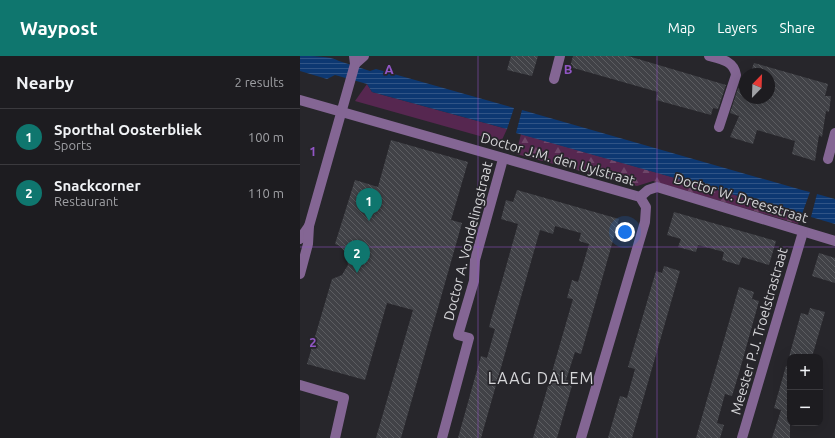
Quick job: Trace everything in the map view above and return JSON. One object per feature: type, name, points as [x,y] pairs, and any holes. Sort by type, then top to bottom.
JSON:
[{"type":"street","points":[[300,274],[308,244],[309,226],[341,113],[354,60],[364,56]]},
{"type":"street","points":[[554,79],[560,56]]},
{"type":"street","points":[[709,56],[730,63],[735,70],[736,75],[719,127]]},
{"type":"street","name":"Doctor J.M. den Uylstraat","points":[[300,100],[341,113],[640,197],[646,207],[645,222],[581,438]]},
{"type":"street","points":[[828,159],[835,133]]},
{"type":"street","name":"Doctor A. Vondelingstraat","points":[[442,438],[469,338],[458,335],[474,281],[475,260],[504,159]]},
{"type":"street","name":"Doctor W. Dreesstraat","points":[[640,197],[648,190],[657,187],[835,241]]},
{"type":"street","points":[[300,240],[309,226]]},
{"type":"street","name":"Meester P.J. Troelstrastraat","points":[[742,438],[803,232]]},
{"type":"street","points":[[300,386],[344,398],[335,438]]},
{"type":"green space","points":[[367,84],[372,92],[507,129],[501,142],[355,101]]},
{"type":"green space","points":[[521,134],[802,214],[798,224],[653,181],[637,186],[516,154]]},
{"type":"water","points":[[300,56],[315,56],[335,59],[370,71],[376,69],[514,108],[507,129],[372,92],[367,84],[335,75],[327,79],[300,71]]},
{"type":"water","points":[[522,110],[810,192],[802,214],[516,133]]},
{"type":"water","points":[[817,194],[835,199],[835,224],[811,217]]},
{"type":"building","points":[[511,56],[538,56],[532,76],[507,70]]},
{"type":"building","points":[[573,56],[628,56],[726,85],[718,109],[713,108],[711,115],[656,100],[658,92],[570,67]]},
{"type":"building","points":[[754,63],[772,68],[752,68]]},
{"type":"building","points":[[775,69],[828,84],[825,96],[831,96],[829,112],[826,111],[822,137],[819,135],[815,161],[792,154],[795,141],[757,130],[753,144],[730,137],[739,116],[730,113],[738,88],[739,104],[775,104]]},
{"type":"building","points":[[391,140],[468,162],[451,220],[462,223],[401,438],[376,438],[413,310],[387,303],[365,380],[307,364],[332,279],[342,275],[348,265],[346,253],[340,246],[335,244],[355,180],[378,187]]},
{"type":"building","points":[[517,190],[619,219],[581,354],[575,352],[566,380],[573,382],[557,438],[533,438],[573,299],[567,298],[572,280],[578,282],[589,244],[579,241],[581,233],[555,226],[553,234],[540,230],[481,438],[458,438],[481,356],[487,358],[495,329],[489,327],[518,224],[501,219],[506,200],[513,202]]},
{"type":"building","points":[[674,212],[776,241],[769,265],[742,257],[739,265],[722,260],[724,252],[698,245],[696,252],[678,247],[681,239],[667,235]]},
{"type":"building","points":[[819,253],[835,258],[835,283],[812,276]]},
{"type":"building","points":[[664,266],[680,271],[632,438],[608,438],[620,396],[627,398],[635,369],[628,367],[656,271],[662,273]]},
{"type":"building","points":[[739,287],[754,292],[752,299],[759,301],[739,373],[732,396],[725,394],[717,423],[724,425],[720,438],[696,438]]},
{"type":"building","points":[[810,308],[825,312],[813,354],[790,354],[801,313],[808,315]]},
{"type":"building","points":[[787,366],[787,426],[790,426],[790,438],[772,438],[781,410],[774,408]]},
{"type":"place","name":"Sporthal Oosterbliek","points":[[369,221]]},
{"type":"place","name":"Snackcorner","points":[[357,273]]},
{"type":"district","name":"LAAG DALEM","points":[[541,378]]}]
